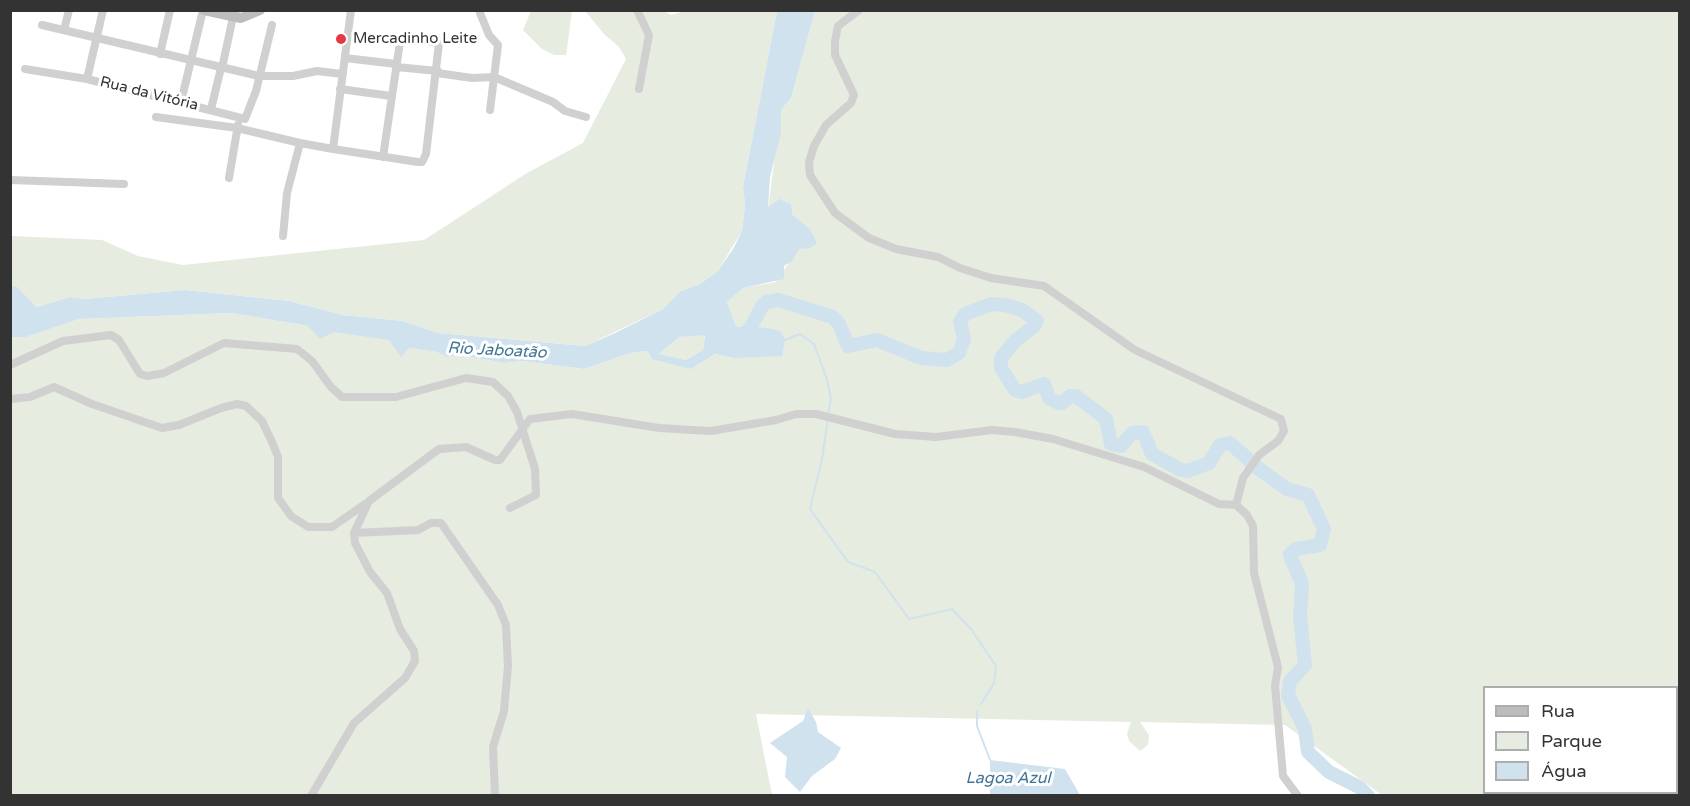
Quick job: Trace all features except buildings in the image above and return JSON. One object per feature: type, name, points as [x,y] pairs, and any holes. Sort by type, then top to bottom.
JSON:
[{"type":"main road","points":[[204,10],[243,18],[260,10]]},
{"type":"street","points":[[64,30],[69,10]]},
{"type":"street","points":[[87,79],[103,10]]},
{"type":"street","points":[[160,54],[170,10]]},
{"type":"street","points":[[181,102],[204,10]]},
{"type":"street","points":[[333,149],[351,10]]},
{"type":"street","points":[[637,10],[649,35],[639,89]]},
{"type":"street","points":[[859,10],[838,26],[835,41],[835,55],[854,95],[851,103],[826,125],[814,146],[809,162],[810,175],[835,213],[869,238],[896,249],[938,257],[960,268],[991,278],[1044,286],[1135,350],[1281,419],[1284,431],[1278,441],[1259,455],[1243,478],[1236,505]]},
{"type":"street","points":[[480,13],[489,35],[498,45],[496,78],[490,110]]},
{"type":"street","points":[[211,109],[233,17]]},
{"type":"street","points":[[42,25],[259,76],[292,76],[317,71],[342,74]]},
{"type":"street","points":[[229,178],[238,117],[244,119],[249,116],[272,25]]},
{"type":"street","points":[[156,117],[237,128],[300,143],[333,149],[383,157],[418,162],[425,159],[440,43],[406,38],[400,42],[383,157]]},
{"type":"street","points":[[345,58],[472,78],[496,78],[553,102],[565,111],[586,117]]},
{"type":"street","name":"Rua da Vitória","points":[[25,69],[87,79],[238,117]]},
{"type":"street","points":[[340,89],[391,96]]},
{"type":"street","points":[[283,236],[287,193],[300,143]]},
{"type":"street","points":[[10,180],[124,184]]},
{"type":"street","points":[[10,365],[63,341],[111,335],[119,340],[131,364],[140,374],[147,376],[164,373],[224,343],[279,345],[297,349],[312,361],[331,387],[342,397],[396,397],[466,378],[493,382],[508,396],[517,412],[535,468],[536,495],[510,508]]},
{"type":"street","points":[[10,399],[30,397],[54,387],[92,404],[162,428],[179,426],[221,408],[237,404],[246,406],[262,421],[273,442],[278,457],[278,498],[291,516],[308,526],[332,527],[439,449],[466,447],[500,460],[509,451],[521,429],[530,419],[572,414],[659,428],[711,431],[776,420],[796,414],[823,416],[895,434],[936,436],[992,430],[1053,439],[1144,467],[1186,485],[1219,504],[1236,505],[1247,515],[1253,526],[1254,573],[1278,667],[1275,686],[1283,776],[1298,795]]},
{"type":"street","points":[[311,795],[354,723],[405,678],[415,661],[414,651],[400,629],[387,593],[361,557],[354,533],[369,501]]},
{"type":"street","points":[[354,533],[418,530],[430,523],[441,523],[498,605],[506,625],[508,666],[504,711],[493,747],[495,795]]},
{"type":"green space","points":[[688,10],[777,11],[743,187],[745,205],[742,231],[717,272],[700,284],[681,291],[663,309],[585,346],[438,333],[403,321],[343,315],[289,301],[185,290],[84,299],[70,297],[35,307],[17,288],[11,286],[11,236],[102,240],[138,256],[183,265],[424,240],[527,173],[583,143],[626,59],[619,47],[604,34],[585,11],[664,11],[671,15]]},
{"type":"green space","points":[[531,11],[572,11],[566,55],[554,55],[542,49],[523,30]]},
{"type":"green space","points":[[815,11],[1679,11],[1679,795],[1382,795],[1285,725],[1140,722],[1149,735],[1148,745],[1140,751],[1129,741],[1127,734],[1131,722],[756,714],[772,795],[11,796],[11,337],[26,337],[79,319],[231,313],[389,340],[409,348],[437,352],[447,357],[459,355],[505,363],[522,361],[584,369],[630,353],[648,351],[691,369],[715,354],[734,358],[767,328],[736,328],[727,302],[743,288],[776,282],[799,248],[810,248],[809,228],[792,214],[768,208],[781,110],[791,98]]},
{"type":"green space","points":[[705,334],[703,350],[686,360],[659,354],[679,337]]},
{"type":"water","name":"Rio Jaboatão","points":[[777,11],[815,11],[791,98],[781,110],[781,133],[770,177],[768,207],[780,199],[791,204],[792,214],[809,228],[817,243],[810,248],[799,249],[792,261],[784,266],[784,279],[743,288],[727,302],[736,327],[767,328],[780,331],[785,340],[782,356],[734,358],[715,354],[691,369],[652,359],[648,351],[630,353],[584,369],[522,361],[505,363],[459,355],[447,357],[437,352],[409,348],[401,357],[389,340],[334,332],[320,339],[308,326],[231,313],[79,319],[26,337],[11,337],[11,286],[17,287],[36,307],[70,297],[84,299],[185,290],[289,301],[343,315],[403,321],[438,333],[585,346],[663,309],[681,291],[700,284],[717,272],[742,231],[745,205],[743,187]],"holes":[[[705,335],[703,350],[686,360],[659,354],[679,337]]]},
{"type":"water","points":[[808,708],[816,722],[818,732],[841,748],[835,759],[812,776],[800,792],[785,777],[787,757],[770,743],[803,721]]},
{"type":"water","name":"Lagoa Azul","points":[[990,760],[1065,769],[1080,795],[990,795]]},
{"type":"waterway","points":[[739,337],[750,329],[766,302],[778,300],[833,317],[839,324],[848,346],[877,340],[921,358],[947,360],[959,353],[964,339],[960,322],[965,314],[991,304],[1005,305],[1022,310],[1037,321],[1015,341],[1001,358],[1001,368],[1015,390],[1022,392],[1044,384],[1049,398],[1058,403],[1062,403],[1070,396],[1076,396],[1106,419],[1111,444],[1121,446],[1132,433],[1143,432],[1152,454],[1181,470],[1188,471],[1209,463],[1220,445],[1230,443],[1259,469],[1287,489],[1308,495],[1324,529],[1320,545],[1296,549],[1290,555],[1302,584],[1300,617],[1305,665],[1290,681],[1288,695],[1305,729],[1308,752],[1329,772],[1359,787],[1368,796]]},
{"type":"waterway","points":[[785,340],[800,334],[814,344],[827,379],[831,399],[828,414]]},
{"type":"waterway","points":[[828,419],[822,459],[810,509],[848,562],[875,572],[909,619],[952,609],[971,629],[996,666],[994,683],[981,704]]},
{"type":"waterway","points":[[977,711],[977,726],[990,760]]},
{"type":"place","name":"Mercadinho Leite","points":[[341,39]]}]
